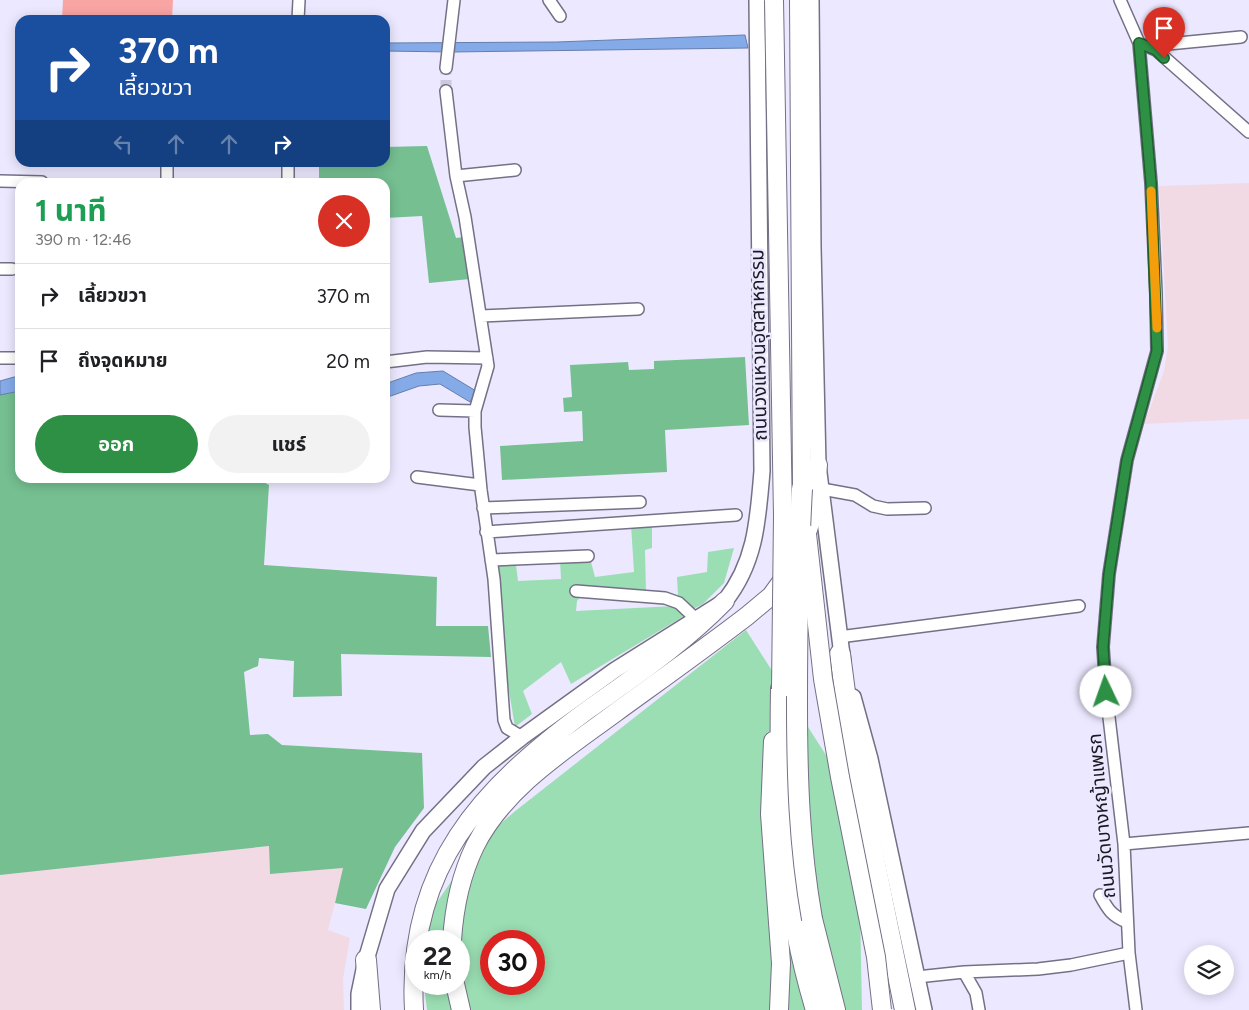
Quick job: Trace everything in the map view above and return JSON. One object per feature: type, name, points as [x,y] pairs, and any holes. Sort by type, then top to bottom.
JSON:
[{"type":"highway","points":[[812,489],[797,613],[798,815],[812,919],[835,1010]]},
{"type":"highway","points":[[839,645],[854,760],[905,1010]]},
{"type":"highway","points":[[781,689],[780,772],[786,868],[794,922],[816,1010]]},
{"type":"highway","points":[[366,960],[370,1010]]},
{"type":"main road","name":"ถนนวงแหวนอุตสาหกรรม","points":[[774,0],[783,516],[781,689],[772,748],[770,814],[781,963],[779,1010]]},
{"type":"main road","points":[[799,0],[812,489],[823,679],[841,786],[876,957],[882,1010]]},
{"type":"main road","points":[[453,930],[454,908],[463,876],[476,845],[512,797],[560,754],[747,616],[770,596],[786,576],[805,540],[810,520],[818,464]]},
{"type":"main road","points":[[414,1010],[412,982],[416,939],[425,902],[438,869],[479,807],[505,778],[588,710],[652,666],[701,626],[725,601]]},
{"type":"main road","points":[[458,995],[461,1010]]},
{"type":"street","points":[[298,15],[299,0]]},
{"type":"street","points":[[447,63],[454,0]]},
{"type":"street","points":[[549,0],[560,16]]},
{"type":"street","points":[[359,1010],[359,994],[366,960],[387,889],[423,831],[484,767],[522,737],[615,670],[725,601],[738,585],[748,564],[754,538],[762,471],[759,51],[756,0]]},
{"type":"street","points":[[811,0],[813,256],[818,464],[812,489],[839,645],[870,759],[924,1010]]},
{"type":"street","name":"ถนนวัดบางหญ้าแพรก","points":[[1120,0],[1139,43],[1151,183],[1157,351],[1127,460],[1109,574],[1103,647],[1106,692],[1124,844],[1129,953],[1136,1010]]},
{"type":"street","points":[[1156,50],[1168,44],[1241,37]]},
{"type":"street","points":[[1139,43],[1156,50],[1249,132]]},
{"type":"street","points":[[446,91],[456,176],[487,358],[486,380],[475,411],[480,485],[491,560],[504,720],[507,728],[522,737]]},
{"type":"street","points":[[456,176],[515,170]]},
{"type":"street","points":[[0,181],[15,181]]},
{"type":"street","points":[[0,268],[12,269]]},
{"type":"street","points":[[481,316],[638,309]]},
{"type":"street","points":[[390,361],[427,357],[487,358]]},
{"type":"street","points":[[0,358],[15,358]]},
{"type":"street","points":[[439,410],[475,411]]},
{"type":"street","points":[[417,477],[480,485]]},
{"type":"street","points":[[812,489],[855,495],[873,506],[887,510],[925,508]]},
{"type":"street","points":[[483,508],[640,502]]},
{"type":"street","points":[[486,532],[736,515]]},
{"type":"street","points":[[491,560],[588,556]]},
{"type":"street","points":[[576,591],[665,598],[679,603],[696,619]]},
{"type":"street","points":[[839,645],[1079,606]]},
{"type":"street","points":[[1124,844],[1249,833]]},
{"type":"street","points":[[1100,895],[1108,911],[1115,917],[1128,922]]},
{"type":"street","points":[[917,977],[964,972],[1038,969],[1071,965],[1129,953]]},
{"type":"street","points":[[964,972],[976,993],[979,1010]]},
{"type":"shaded area","points":[[1249,183],[1249,419],[1144,424],[1164,371],[1168,346],[1159,186]]},
{"type":"shaded area","points":[[269,846],[270,874],[344,868],[328,930],[350,938],[343,979],[344,1010],[0,1010],[0,875]]},
{"type":"green space","points":[[427,146],[456,238],[464,237],[470,279],[429,283],[422,216],[390,218],[390,178],[319,178],[319,167],[390,167],[390,147]]},
{"type":"green space","points":[[745,357],[749,425],[665,430],[667,472],[502,480],[500,446],[583,441],[582,411],[564,412],[563,398],[572,397],[570,365],[628,362],[629,370],[654,369],[654,361]]},
{"type":"green space","points":[[15,392],[15,483],[266,483],[269,485],[264,565],[437,577],[436,626],[488,626],[491,657],[341,654],[342,696],[293,697],[294,661],[259,658],[258,666],[244,672],[250,735],[268,734],[282,745],[422,753],[424,808],[395,847],[366,909],[335,903],[343,868],[270,874],[269,846],[0,875],[0,395]]},
{"type":"green space","points":[[652,524],[652,548],[645,550],[646,593],[640,596],[630,589],[586,590],[577,601],[576,611],[675,606],[684,616],[571,684],[561,662],[523,691],[532,714],[515,727],[508,685],[498,566],[516,565],[518,581],[561,579],[560,560],[590,558],[595,577],[634,572],[631,525]]},
{"type":"green space","points":[[734,548],[724,583],[703,604],[693,609],[678,596],[677,577],[707,572],[708,552]]},
{"type":"green space","points":[[746,630],[840,777],[860,908],[862,1010],[427,1010],[425,995],[470,995],[470,930],[418,930],[476,845],[514,812]]},
{"type":"water","points":[[745,35],[748,48],[390,51],[390,43],[557,42]]},
{"type":"water","points":[[443,371],[476,391],[470,402],[440,384],[419,386],[390,396],[390,382],[416,373]]},
{"type":"water","points":[[15,377],[15,392],[0,395],[0,381]]},
{"type":"building","points":[[63,0],[173,0],[172,15],[62,15]]},
{"type":"tunnel","points":[[446,68],[446,91]]},
{"type":"slow traffic","points":[[1151,191],[1157,328]]},
{"type":"route","points":[[1106,692],[1103,647],[1109,574],[1134,426],[1154,366],[1157,351],[1151,183],[1139,43],[1156,50],[1164,58]]}]
